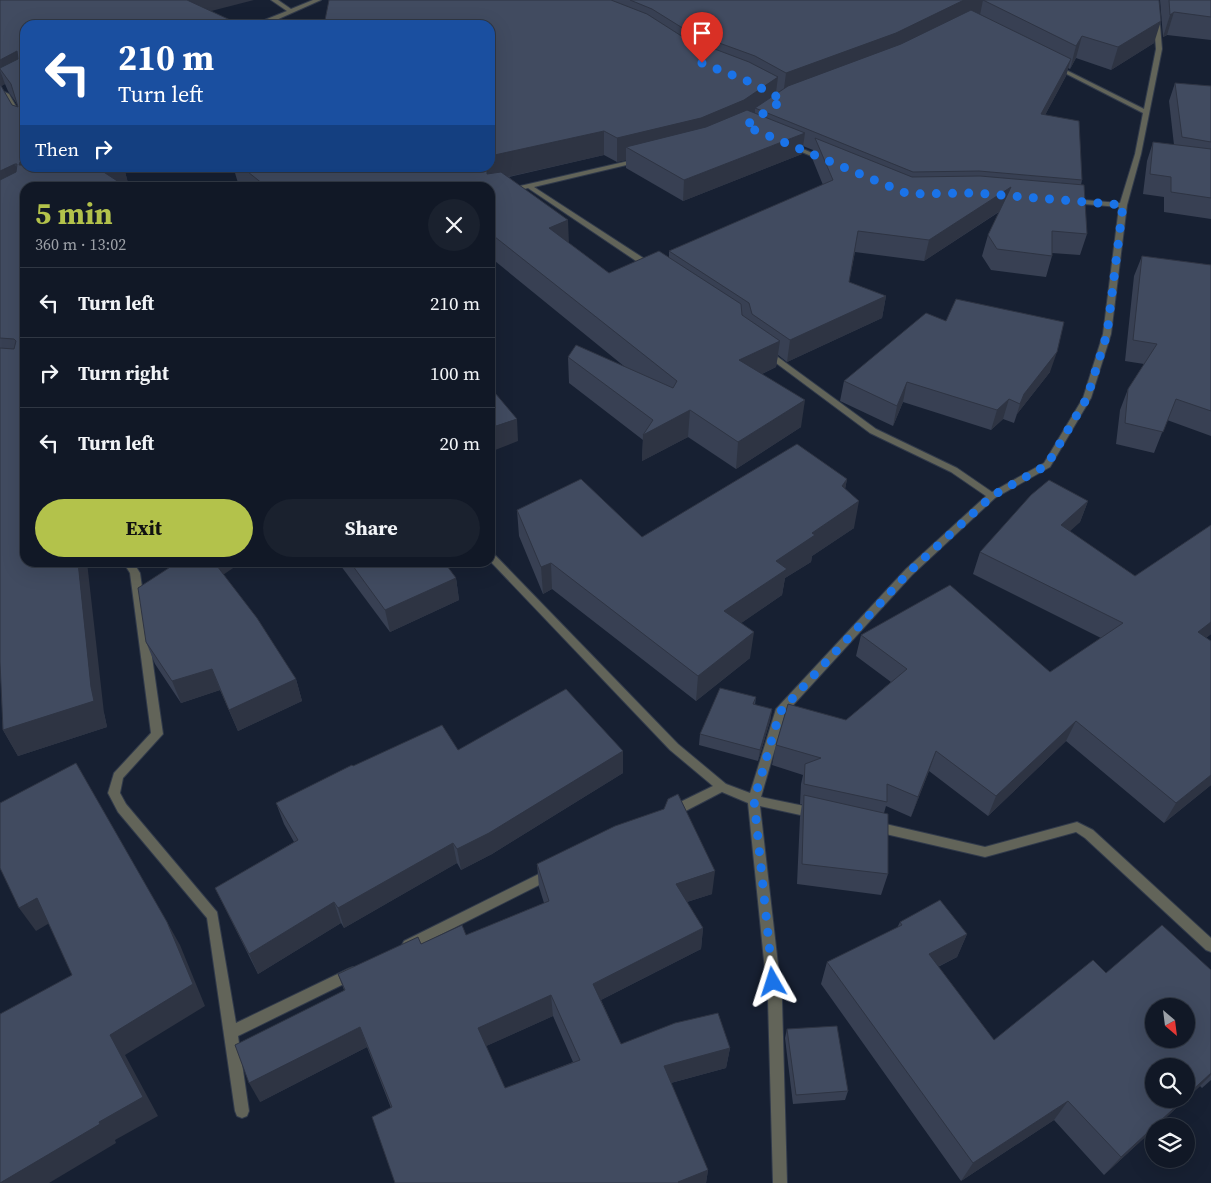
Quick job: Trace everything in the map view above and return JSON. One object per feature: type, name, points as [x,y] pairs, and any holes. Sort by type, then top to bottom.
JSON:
[{"type":"street","points":[[274,0],[291,11]]},
{"type":"street","points":[[269,20],[318,0]]},
{"type":"street","points":[[780,1183],[775,1000],[754,800],[780,712],[909,572],[992,496],[1047,465],[1087,398],[1107,334],[1123,205],[1138,154],[1159,50],[1155,0]]},
{"type":"street","points":[[1053,65],[1147,113]]},
{"type":"street","points":[[0,91],[8,87]]},
{"type":"street","points":[[0,91],[6,94],[20,119]]},
{"type":"street","points":[[780,142],[835,164]]},
{"type":"street","points":[[1138,154],[1147,156]]},
{"type":"street","points":[[495,194],[530,188],[645,159]]},
{"type":"street","points":[[530,188],[661,274]]},
{"type":"street","points":[[1064,200],[1123,205]]},
{"type":"street","points":[[760,349],[873,431],[954,470],[992,496]]},
{"type":"street","points":[[495,560],[674,747],[722,787],[754,800],[822,815]]},
{"type":"street","points":[[131,567],[135,573],[157,734],[118,776],[114,793],[122,808],[213,916],[242,1111]]},
{"type":"street","points":[[660,818],[722,787]]},
{"type":"street","points":[[870,826],[985,852],[1077,827],[1090,834],[1211,946]]},
{"type":"street","points":[[395,952],[563,867]]},
{"type":"street","points":[[230,1033],[368,965]]},
{"type":"building","points":[[0,0],[187,0],[230,20],[20,20],[20,172],[104,172],[119,182],[20,182],[20,567],[79,567],[94,701],[3,730],[0,662],[0,348],[14,349],[16,341],[14,339],[0,338],[0,180],[16,172],[17,164],[0,171],[0,84],[12,105],[18,107],[11,84],[0,68],[18,59],[17,51],[0,60]]},
{"type":"building","points":[[329,0],[611,0],[647,14],[683,37],[749,62],[778,77],[744,100],[701,118],[617,138],[604,131],[495,155],[495,20],[325,20]]},
{"type":"building","points":[[630,0],[964,0],[896,33],[786,73],[755,56],[689,32],[652,9]]},
{"type":"building","points":[[983,0],[1159,0],[1161,21],[1118,47],[1082,36],[1076,46]]},
{"type":"building","points":[[1169,0],[1211,0],[1211,17],[1174,12],[1170,15]]},
{"type":"building","points":[[971,10],[1071,59],[1041,114],[1079,121],[1082,180],[979,171],[913,172],[755,108],[788,86],[901,44]]},
{"type":"building","points":[[1175,83],[1211,86],[1211,142],[1182,137]]},
{"type":"building","points":[[747,110],[805,133],[684,180],[626,147],[706,127]]},
{"type":"building","points":[[815,138],[912,177],[980,176],[1084,185],[1087,234],[1052,231],[1052,256],[997,249],[988,235],[1011,187],[929,240],[858,231],[849,282],[886,296],[790,340],[752,314],[749,303],[669,251],[833,180]]},
{"type":"building","points":[[1153,142],[1211,149],[1211,198],[1171,192],[1171,177],[1150,174]]},
{"type":"building","points":[[248,172],[487,172],[487,174],[501,172],[568,220],[549,228],[609,273],[659,251],[741,304],[742,315],[780,341],[739,360],[805,400],[738,442],[690,410],[643,435],[653,420],[568,357],[576,345],[673,388],[677,381],[495,237],[495,182],[260,182]]},
{"type":"building","points":[[1142,256],[1211,265],[1211,411],[1176,399],[1163,432],[1125,423],[1128,389],[1157,344],[1133,340]]},
{"type":"building","points":[[956,299],[1064,322],[1057,352],[1024,394],[1020,404],[1009,399],[997,410],[907,382],[897,406],[844,381],[926,313],[946,321]]},
{"type":"building","points":[[495,393],[517,419],[495,426]]},
{"type":"building","points":[[797,444],[847,479],[842,486],[859,501],[812,533],[815,535],[776,561],[787,569],[724,611],[754,632],[698,676],[551,563],[541,567],[517,510],[581,479],[642,537]]},
{"type":"building","points":[[1049,480],[1088,501],[1061,525],[1135,576],[1211,525],[1211,622],[1198,632],[1211,641],[1211,775],[1176,803],[1076,721],[996,796],[936,751],[918,797],[887,784],[887,802],[804,784],[805,764],[821,758],[776,745],[788,704],[846,720],[907,669],[861,635],[950,585],[1050,672],[1123,623],[980,552],[1031,495]]},
{"type":"building","points":[[170,567],[218,567],[257,618],[296,679],[229,710],[212,669],[172,681],[146,642],[138,588]]},
{"type":"building","points":[[354,567],[448,567],[456,578],[385,610]]},
{"type":"building","points":[[720,688],[756,697],[753,704],[772,709],[760,750],[700,734]]},
{"type":"building","points":[[566,689],[623,751],[489,833],[457,849],[453,843],[338,908],[334,902],[249,954],[215,888],[298,840],[276,803],[352,765],[442,725],[458,750]]},
{"type":"building","points":[[76,763],[167,922],[193,984],[110,1035],[143,1097],[0,1183],[0,1014],[72,975],[37,898],[19,908],[0,868],[0,803]]},
{"type":"building","points":[[678,794],[715,871],[676,884],[703,928],[593,984],[621,1044],[675,1023],[718,1013],[730,1048],[664,1066],[708,1170],[679,1183],[395,1183],[372,1117],[392,1107],[360,1027],[249,1083],[235,1045],[345,990],[338,974],[418,937],[421,944],[462,925],[466,935],[549,901],[537,864],[615,826],[664,809],[668,799]],"holes":[[[551,995],[580,1060],[505,1088],[478,1028]]]},
{"type":"building","points":[[804,795],[888,814],[888,874],[802,864]]},
{"type":"building","points":[[940,900],[967,934],[929,954],[994,1040],[1093,960],[1106,973],[1162,925],[1211,970],[1211,1073],[1195,1088],[1195,1058],[1145,1058],[1145,1108],[1174,1108],[1163,1118],[1145,1118],[1145,1135],[1121,1157],[1068,1101],[973,1163],[827,962],[902,925],[900,922]]},
{"type":"building","points":[[837,1026],[848,1091],[796,1095],[787,1029]]},
{"type":"route","points":[[702,63],[750,82],[783,100],[745,126],[908,194],[975,193],[1123,205],[1107,334],[1087,398],[1047,465],[992,496],[909,572],[780,712],[754,800],[773,982]]}]
